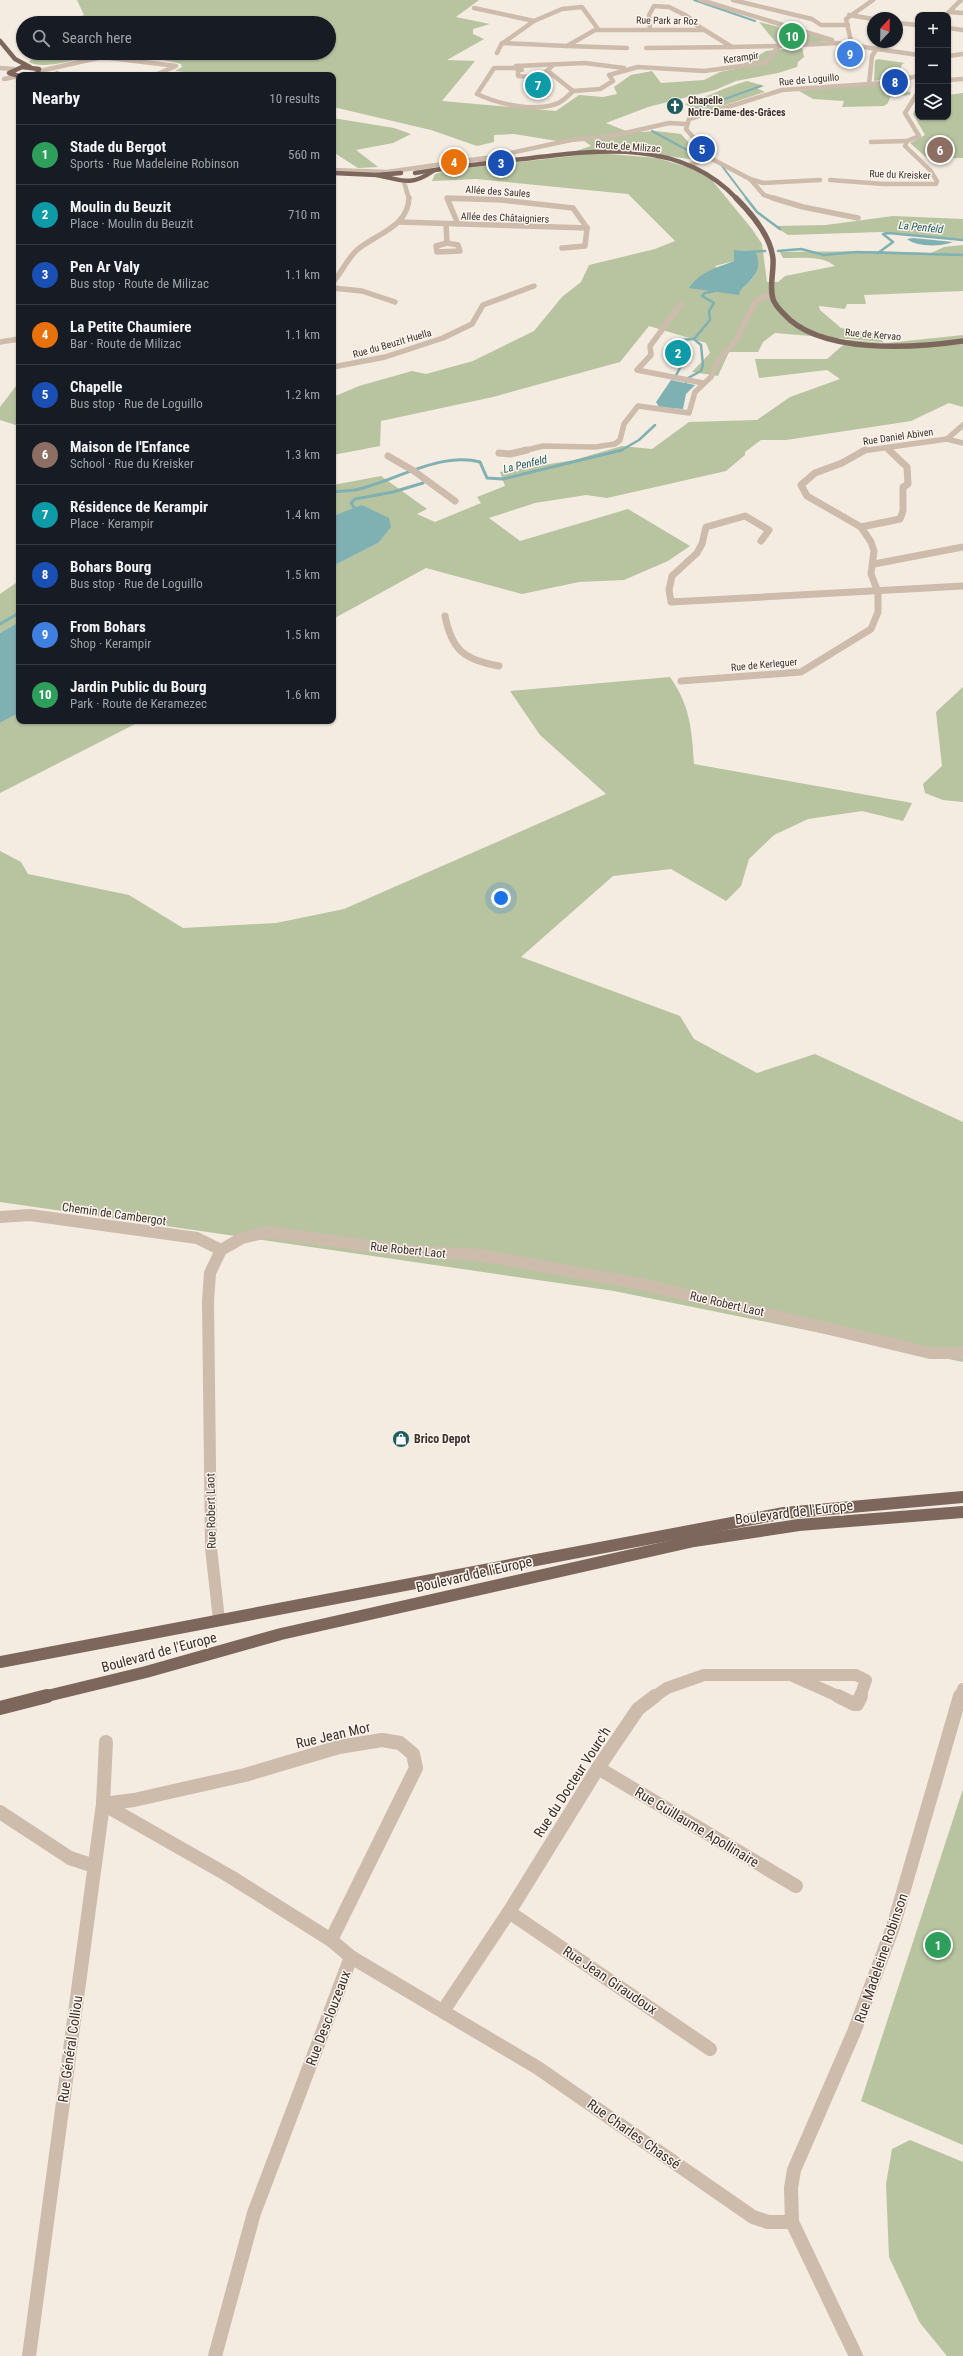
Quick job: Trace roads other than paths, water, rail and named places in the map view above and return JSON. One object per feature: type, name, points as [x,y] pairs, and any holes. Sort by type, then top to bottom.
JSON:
[{"type":"main road","points":[[0,41],[16,59]]},
{"type":"main road","points":[[16,60],[17,64],[10,73],[16,75]]},
{"type":"main road","points":[[18,60],[32,67],[35,72]]},
{"type":"main road","points":[[14,68],[32,67]]},
{"type":"main road","name":"Route de Milizac","points":[[401,173],[415,173],[478,164],[604,152],[652,155],[691,164],[712,175],[765,232],[772,251],[774,268],[771,295]]},
{"type":"main road","name":"Route de Milizac","points":[[416,181],[442,168]]},
{"type":"main road","points":[[336,171],[377,175],[404,182],[416,181]]},
{"type":"main road","points":[[377,175],[401,173]]},
{"type":"main road","points":[[396,179],[396,176],[401,173]]},
{"type":"main road","points":[[415,173],[423,177]]},
{"type":"main road","name":"Rue de Kervao","points":[[771,295],[776,305],[788,318],[817,334],[854,344],[903,346],[963,341]]},
{"type":"main road","name":"Boulevard de l'Europe","points":[[0,1662],[784,1513],[963,1497]]},
{"type":"main road","name":"Boulevard de l'Europe","points":[[0,1708],[146,1672],[296,1630],[679,1544],[799,1525],[963,1512]]},
{"type":"street","points":[[701,0],[758,19],[829,38],[836,44]]},
{"type":"street","points":[[733,0],[812,19],[821,25],[848,25]]},
{"type":"street","points":[[852,46],[846,19],[849,15],[873,0]]},
{"type":"street","points":[[961,0],[949,12],[963,13]]},
{"type":"street","points":[[650,29],[649,15],[656,6],[668,7],[687,16],[704,30]]},
{"type":"street","points":[[497,53],[503,43],[534,21],[562,9],[582,7],[598,30]]},
{"type":"street","points":[[474,8],[534,21]]},
{"type":"street","points":[[849,15],[867,18]]},
{"type":"street","points":[[903,23],[912,25]]},
{"type":"street","points":[[905,29],[912,25]]},
{"type":"street","points":[[951,28],[963,30]]},
{"type":"street","name":"Rue Park ar Roz","points":[[567,46],[588,32],[598,30],[650,29],[704,30],[732,47]]},
{"type":"street","points":[[503,43],[627,48]]},
{"type":"street","points":[[646,48],[836,44],[876,50],[915,53]]},
{"type":"street","name":"Kerampir","points":[[573,91],[602,88],[613,81],[608,75],[624,68],[635,66],[682,71],[743,67],[769,61],[779,46]]},
{"type":"street","points":[[869,84],[872,56],[876,50]]},
{"type":"street","points":[[951,56],[963,54]]},
{"type":"street","points":[[32,67],[56,66],[87,60]]},
{"type":"street","points":[[127,60],[176,66],[162,72]]},
{"type":"street","name":"Kerampir","points":[[550,69],[585,62],[624,68]]},
{"type":"street","points":[[41,72],[56,66]]},
{"type":"street","points":[[0,69],[14,68]]},
{"type":"street","points":[[494,68],[517,69],[550,69],[573,91],[556,104],[542,105],[500,102],[484,98],[477,94],[494,68]]},
{"type":"street","points":[[0,69],[10,73],[2,80]]},
{"type":"street","points":[[517,69],[518,76],[528,78],[540,77],[550,69]]},
{"type":"street","points":[[2,80],[16,77]]},
{"type":"street","name":"Rue de Loguillo","points":[[478,164],[486,158],[571,140],[612,136],[650,127],[686,124],[694,117],[782,90],[894,82],[915,77]]},
{"type":"street","points":[[951,80],[963,79]]},
{"type":"street","points":[[871,142],[907,141],[919,136],[905,113],[915,96]]},
{"type":"street","points":[[686,124],[688,132],[712,159],[750,179],[763,183],[820,180]]},
{"type":"street","name":"Rue de Loguillo","points":[[650,127],[668,129]]},
{"type":"street","name":"Rue du Kreisker","points":[[830,180],[884,184],[936,184],[937,181],[930,170],[905,146],[907,141]]},
{"type":"street","points":[[336,171],[386,172],[486,158]]},
{"type":"street","points":[[691,164],[712,159]]},
{"type":"street","points":[[750,179],[764,195],[803,207],[858,218]]},
{"type":"street","points":[[408,190],[416,181]]},
{"type":"street","points":[[336,278],[358,250],[400,222],[406,210],[408,190],[404,182]]},
{"type":"street","name":"Allée des Saules","points":[[458,224],[447,198],[526,202],[575,209],[587,228]]},
{"type":"street","name":"Allée des Châtaigniers","points":[[400,222],[587,228]]},
{"type":"street","points":[[446,224],[447,243]]},
{"type":"street","points":[[562,248],[585,246],[587,228]]},
{"type":"street","name":"Rue du Beuzit Huella","points":[[336,366],[420,347],[458,332],[474,323],[483,306],[534,286]]},
{"type":"street","points":[[336,288],[362,291],[396,302]]},
{"type":"street","points":[[499,453],[510,454],[543,446],[604,447],[614,444],[620,440],[624,424],[638,406],[689,413],[695,392],[711,377],[718,361],[735,342],[752,312],[755,303],[759,299],[771,295]]},
{"type":"street","points":[[681,304],[650,346],[651,354],[637,370],[676,379],[703,383]]},
{"type":"street","points":[[0,342],[16,339]]},
{"type":"street","points":[[948,439],[963,425]]},
{"type":"street","name":"Rue Daniel Abiven","points":[[861,527],[807,496],[802,490],[801,485],[811,473],[844,462],[855,453],[948,439],[963,443]]},
{"type":"street","points":[[878,592],[871,574],[874,564],[874,551],[861,527],[900,519],[903,487],[908,484],[907,467],[887,448]]},
{"type":"street","points":[[388,456],[415,471],[455,501]]},
{"type":"street","points":[[761,541],[769,530],[745,516],[706,527],[703,544],[696,555],[671,575],[668,585],[671,602],[878,592],[963,586]]},
{"type":"street","points":[[874,564],[963,547]]},
{"type":"street","name":"Rue de Kerleguer","points":[[681,681],[801,672],[871,629],[878,612],[878,592]]},
{"type":"street","points":[[445,616],[454,644],[463,656],[477,663],[499,666]]},
{"type":"street","name":"Chemin de Cambergot","points":[[0,1217],[30,1215],[189,1237],[221,1250]]},
{"type":"street","name":"Rue Robert Laot","points":[[219,1620],[211,1548],[210,1336],[208,1300],[210,1273],[221,1250],[242,1238],[267,1232],[407,1251],[480,1256],[641,1284],[930,1353],[963,1353]]},
{"type":"street","name":"Rue du Docteur Vourc'h","points":[[443,2011],[509,1912],[598,1768],[638,1709],[667,1688],[704,1675],[856,1676],[866,1680],[866,1685],[857,1704],[854,1704],[793,1676]]},
{"type":"street","name":"Rue Madeleine Robinson","points":[[792,2222],[791,2188],[794,2170],[842,2066],[895,1922],[912,1866],[948,1733],[963,1689]]},
{"type":"street","name":"Rue Jean Mor","points":[[103,1804],[134,1800],[245,1774],[339,1747],[382,1740],[400,1743],[412,1754],[416,1768],[331,1940]]},
{"type":"street","name":"Rue Général Colliou","points":[[29,2356],[103,1804],[106,1742]]},
{"type":"street","name":"Rue Guillaume Apollinaire","points":[[598,1768],[796,1886]]},
{"type":"street","name":"Rue Desclouzeaux","points":[[103,1804],[231,1877],[331,1940],[351,1957],[254,2213],[215,2356]]},
{"type":"street","points":[[0,1812],[70,1858],[94,1866]]},
{"type":"street","name":"Rue Jean Giraudoux","points":[[509,1912],[710,2049]]},
{"type":"street","name":"Rue Charles Chassé","points":[[351,1957],[538,2068],[753,2217],[768,2222],[792,2222]]},
{"type":"street","points":[[792,2222],[856,2356]]},
{"type":"water","points":[[913,238],[953,242],[942,245],[923,245],[911,242],[907,239]]},
{"type":"water","points":[[734,250],[755,251],[758,263],[756,273],[740,291],[739,295],[689,288],[704,274],[734,261]]},
{"type":"water","points":[[671,380],[695,385],[686,394],[683,409],[659,407],[656,402]]},
{"type":"water","points":[[362,505],[389,518],[391,527],[378,543],[336,564],[336,515]]},
{"type":"water","points":[[16,624],[16,715],[0,723],[0,633]]},
{"type":"waterway","points":[[694,0],[755,21]]},
{"type":"waterway","points":[[697,109],[761,86]]},
{"type":"waterway","points":[[652,131],[700,157]]},
{"type":"waterway","points":[[722,166],[747,199]]},
{"type":"waterway","points":[[746,198],[757,212],[780,229]]},
{"type":"waterway","name":"La Penfeld","points":[[879,253],[893,242],[883,234],[888,233],[963,240]]},
{"type":"waterway","name":"La Penfeld","points":[[778,251],[801,249],[824,255],[856,252],[879,253]]},
{"type":"waterway","name":"La Penfeld","points":[[747,252],[765,251]]},
{"type":"waterway","name":"La Penfeld","points":[[879,253],[963,255]]},
{"type":"waterway","name":"La Penfeld","points":[[694,339],[710,320],[709,311],[714,303],[702,296],[705,293],[716,291]]},
{"type":"waterway","name":"La Penfeld","points":[[680,340],[694,339]]},
{"type":"waterway","name":"La Penfeld","points":[[686,382],[688,378],[701,371],[703,365],[701,345],[694,339]]},
{"type":"waterway","name":"La Penfeld","points":[[674,379],[687,355]]},
{"type":"waterway","name":"La Penfeld","points":[[622,450],[639,440],[655,425]]},
{"type":"waterway","name":"La Penfeld","points":[[336,492],[355,490],[370,486],[417,469],[449,461],[465,460],[480,462],[487,478],[503,479],[622,450]]},
{"type":"waterway","name":"La Penfeld","points":[[352,514],[355,509],[351,503],[355,499],[393,492],[423,483]]},
{"type":"waterway","name":"La Penfeld","points":[[0,624],[16,615]]},
{"type":"place","name":"Jardin Public du Bourg","points":[[792,36]]},
{"type":"place","name":"From Bohars","points":[[850,54]]},
{"type":"place","name":"Bohars Bourg","points":[[895,82]]},
{"type":"place","name":"Résidence de Kerampir","points":[[538,85]]},
{"type":"place","name":"Chapelle Notre-Dame-des-Grâces","points":[[675,106]]},
{"type":"place","name":"Chapelle","points":[[702,149]]},
{"type":"place","name":"Maison de l'Enfance","points":[[940,150]]},
{"type":"place","name":"La Petite Chaumiere","points":[[454,162]]},
{"type":"place","name":"Pen Ar Valy","points":[[501,163]]},
{"type":"place","name":"Moulin du Beuzit","points":[[678,353]]},
{"type":"place","name":"Brico Depot","points":[[401,1439]]},
{"type":"place","name":"Stade du Bergot","points":[[938,1945]]}]
